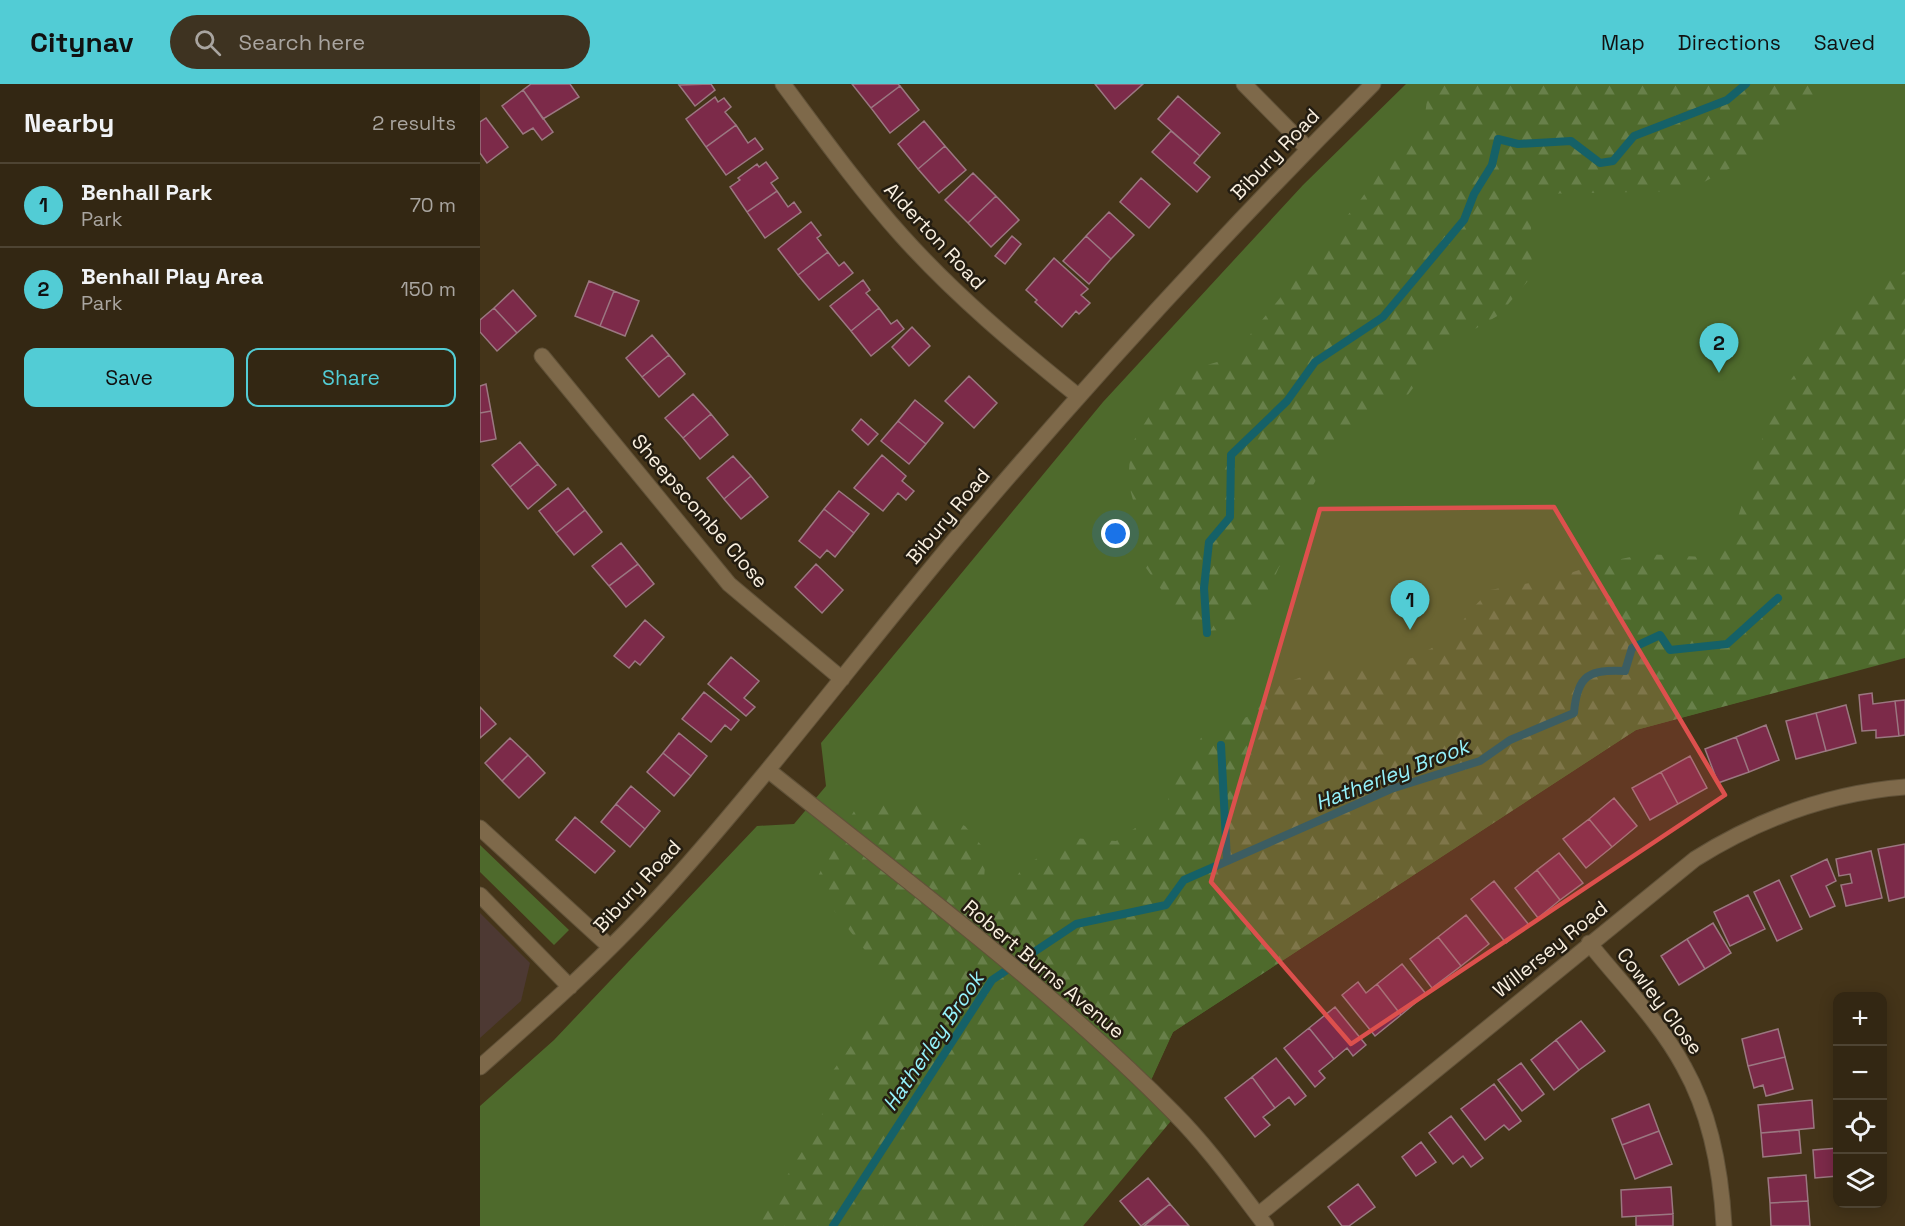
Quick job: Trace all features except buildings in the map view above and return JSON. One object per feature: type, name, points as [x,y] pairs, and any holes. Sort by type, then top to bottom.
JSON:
[{"type":"street","name":"Alderton Road","points":[[783,84],[854,179],[903,237],[1019,349],[1078,396]]},
{"type":"street","points":[[1244,84],[1308,149]]},
{"type":"street","name":"Bibury Road","points":[[480,1067],[570,987],[666,889],[768,770],[955,540],[1078,396],[1308,149],[1373,84]]},
{"type":"street","name":"Sheepscombe Close","points":[[542,356],[729,584],[842,680]]},
{"type":"street","name":"Robert Burns Avenue","points":[[768,770],[944,912],[1133,1073],[1176,1115],[1262,1220]]},
{"type":"street","name":"Willersey Road","points":[[1262,1220],[1589,943],[1695,859],[1745,830],[1804,807],[1870,791],[1905,787]]},
{"type":"street","points":[[480,828],[609,946]]},
{"type":"street","points":[[480,894],[570,987]]},
{"type":"street","name":"Cowley Close","points":[[1589,943],[1671,1045],[1694,1085],[1717,1160],[1725,1226]]},
{"type":"highlighted area","points":[[1554,507],[1725,795],[1351,1044],[1211,882],[1320,509]]},
{"type":"shaded area","points":[[480,913],[530,963],[521,1001],[480,1038]]},
{"type":"green space","points":[[1406,84],[1905,84],[1905,657],[1636,730],[1173,1032],[1083,1226],[480,1226],[480,1106],[554,1040],[757,826],[794,824],[826,786],[821,743],[1103,402],[1303,185]]},
{"type":"green space","points":[[1433,84],[1835,84],[1774,145],[1687,191],[1535,194],[1531,225],[1532,276],[1499,315],[1444,347],[1407,396],[1374,405],[1328,458],[1305,500],[1304,539],[1279,567],[1266,597],[1220,630],[1191,632],[1144,565],[1142,532],[1128,482],[1131,445],[1158,402],[1200,367],[1231,358],[1361,199],[1385,165],[1417,140]]},
{"type":"green space","points":[[1905,271],[1905,658],[1636,730],[1173,1032],[1148,1087],[1176,1115],[1083,1226],[756,1226],[821,1121],[827,1079],[853,1043],[900,995],[814,885],[831,849],[859,803],[910,801],[965,826],[986,851],[983,894],[996,905],[1024,866],[1072,838],[1116,841],[1165,808],[1176,779],[1204,733],[1252,715],[1272,688],[1323,669],[1376,667],[1416,657],[1451,637],[1470,611],[1490,590],[1552,579],[1597,564],[1645,554],[1704,557],[1734,530],[1773,405],[1841,309]]},
{"type":"green space","points":[[480,845],[569,930],[554,945],[480,872]]},
{"type":"waterway","name":"Hatherley Brook","points":[[1207,633],[1204,588],[1209,542],[1230,517],[1231,455],[1287,401],[1315,362],[1383,317],[1464,220],[1474,194],[1492,165],[1498,139],[1518,144],[1571,141],[1600,163],[1613,161],[1634,136],[1727,100],[1746,84]]},
{"type":"waterway","name":"Hatherley Brook","points":[[833,1226],[992,980],[1076,924],[1166,905],[1184,880],[1391,789],[1480,761],[1510,740],[1574,713],[1578,690],[1582,682],[1594,673],[1625,671],[1632,648],[1660,635],[1670,650],[1727,644],[1778,598]]},
{"type":"waterway","name":"Hatherley Brook","points":[[1221,745],[1227,860]]},
{"type":"place","name":"Benhall Play Area","points":[[1719,373]]},
{"type":"place","name":"Benhall Park","points":[[1410,630]]}]
